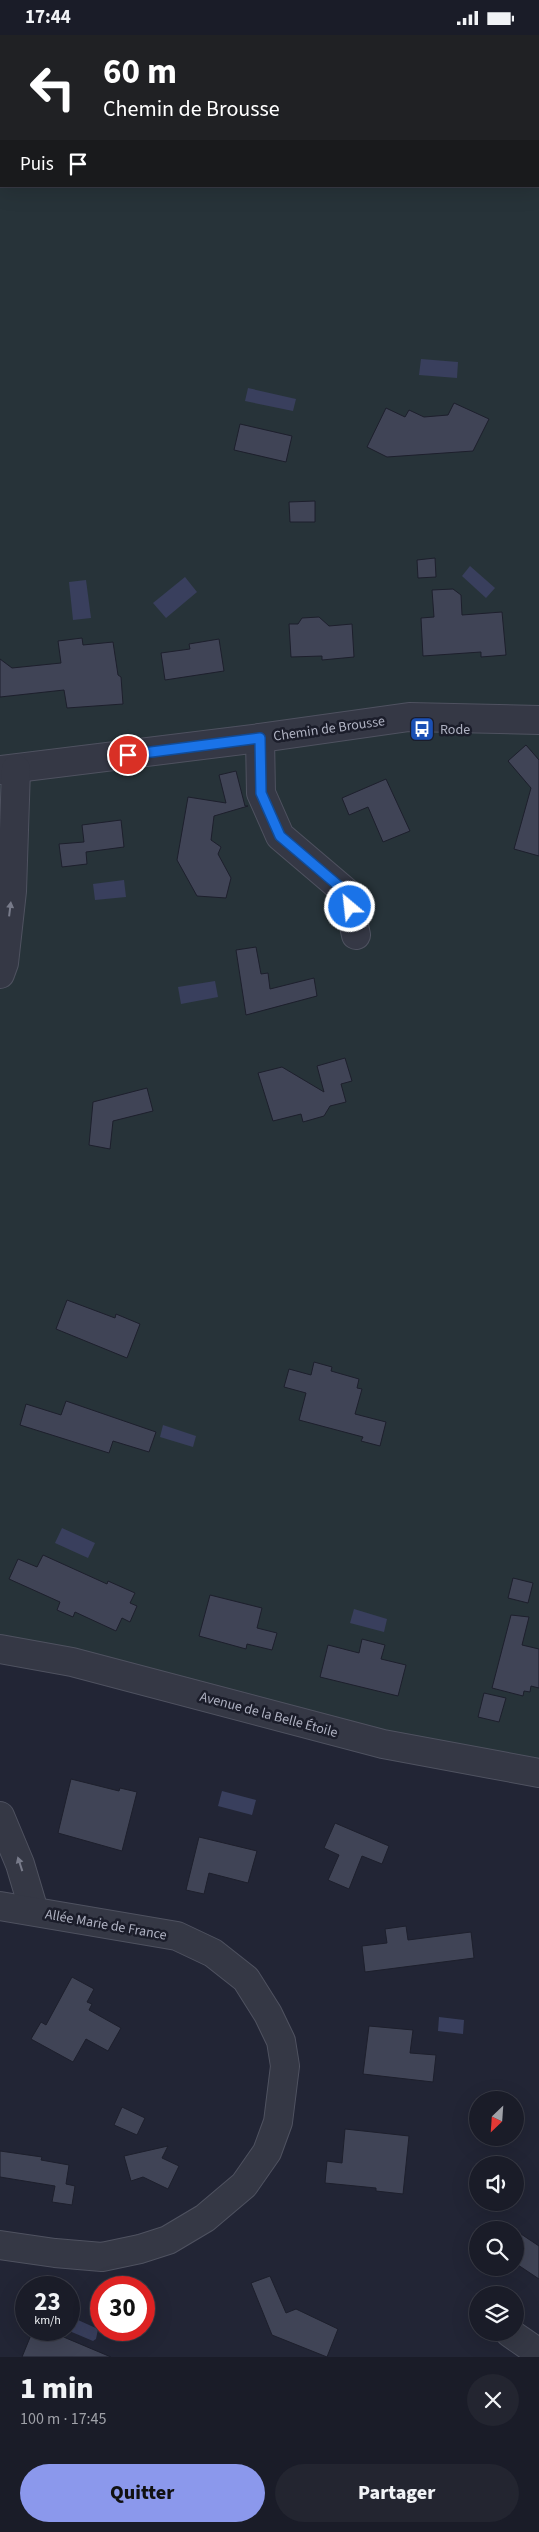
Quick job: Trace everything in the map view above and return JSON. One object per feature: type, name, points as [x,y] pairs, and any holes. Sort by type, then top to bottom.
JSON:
[{"type":"street","name":"Chemin de Brousse","points":[[8,769],[260,738],[409,717],[539,720]]},
{"type":"street","points":[[260,738],[261,793],[280,836],[347,893],[356,935]]},
{"type":"street","points":[[0,974],[4,963],[12,891],[8,769]]},
{"type":"street","name":"Avenue de la Belle Étoile","points":[[0,1649],[72,1661],[383,1744],[539,1773]]},
{"type":"street","name":"Allée Marie de France","points":[[0,1816],[20,1864],[34,1911]]},
{"type":"street","name":"Allée Marie de France","points":[[0,1906],[176,1936],[213,1953],[246,1979],[268,2014],[280,2041],[285,2066],[278,2122],[267,2152],[244,2185],[206,2218],[168,2241],[102,2257],[55,2253],[0,2245]]},
{"type":"street","points":[[522,2341],[539,2353]]},
{"type":"shaded area","points":[[0,187],[539,187],[539,1773],[0,1649]]},
{"type":"water","points":[[421,359],[458,362],[457,378],[419,375]]},
{"type":"water","points":[[248,388],[296,399],[293,411],[245,401]]},
{"type":"water","points":[[470,566],[495,588],[486,598],[462,576]]},
{"type":"water","points":[[185,577],[197,592],[166,618],[153,603]]},
{"type":"water","points":[[86,580],[91,618],[73,620],[69,582]]},
{"type":"water","points":[[124,880],[126,897],[95,900],[93,884]]},
{"type":"water","points":[[215,981],[218,997],[181,1004],[178,987]]},
{"type":"water","points":[[163,1425],[196,1436],[193,1447],[160,1437]]},
{"type":"water","points":[[62,1528],[95,1543],[88,1558],[55,1543]]},
{"type":"water","points":[[354,1609],[387,1619],[384,1632],[350,1623]]},
{"type":"water","points":[[222,1791],[256,1800],[252,1815],[218,1806]]},
{"type":"water","points":[[439,2017],[464,2020],[463,2034],[438,2031]]},
{"type":"water","points":[[80,2321],[90,2325],[90,2340],[80,2336]]},
{"type":"building","points":[[454,403],[489,419],[473,451],[387,457],[367,447],[386,408],[405,417],[409,410],[424,417],[448,415]]},
{"type":"building","points":[[240,424],[292,436],[286,462],[234,450]]},
{"type":"building","points":[[315,501],[315,522],[290,522],[289,502]]},
{"type":"building","points":[[435,558],[436,577],[418,578],[417,560]]},
{"type":"building","points":[[453,589],[461,595],[462,615],[502,612],[506,655],[481,657],[481,652],[423,656],[421,618],[434,617],[432,590]]},
{"type":"building","points":[[319,617],[329,626],[352,624],[354,657],[322,660],[322,656],[291,657],[289,624],[298,624],[302,618]]},
{"type":"building","points":[[82,638],[83,645],[113,642],[118,675],[121,677],[123,704],[67,708],[64,690],[0,697],[0,659],[12,668],[61,663],[58,641]]},
{"type":"building","points":[[219,639],[224,671],[165,680],[161,653],[190,649],[189,644]]},
{"type":"building","points":[[526,745],[539,760],[539,856],[514,849],[531,788],[508,761]]},
{"type":"building","points":[[236,771],[245,806],[248,806],[214,816],[211,840],[221,847],[218,854],[231,878],[226,898],[197,896],[177,860],[188,797],[226,803],[219,775]]},
{"type":"building","points":[[386,779],[410,831],[383,842],[368,807],[349,815],[342,798]]},
{"type":"building","points":[[121,820],[124,847],[86,852],[87,864],[62,867],[59,844],[84,842],[82,825]]},
{"type":"building","points":[[256,947],[261,974],[268,973],[270,989],[314,978],[317,996],[246,1015],[236,950]]},
{"type":"building","points":[[345,1058],[352,1081],[341,1084],[346,1102],[330,1106],[324,1116],[303,1122],[301,1114],[273,1121],[258,1073],[282,1067],[324,1092],[317,1066]]},
{"type":"building","points":[[147,1088],[153,1111],[113,1121],[110,1149],[89,1145],[93,1102]]},
{"type":"building","points":[[67,1300],[115,1318],[116,1314],[140,1324],[127,1358],[56,1329]]},
{"type":"building","points":[[314,1362],[332,1367],[331,1371],[359,1379],[357,1388],[362,1389],[355,1414],[386,1422],[380,1446],[361,1441],[363,1437],[299,1420],[306,1393],[284,1387],[289,1369],[311,1375]]},
{"type":"building","points":[[66,1401],[156,1432],[149,1452],[113,1441],[109,1453],[20,1425],[26,1404],[61,1415]]},
{"type":"building","points":[[43,1555],[107,1584],[108,1581],[135,1593],[130,1603],[137,1606],[130,1622],[122,1618],[116,1631],[75,1612],[73,1617],[57,1610],[60,1602],[9,1579],[18,1559],[37,1567]]},
{"type":"building","points":[[513,1578],[533,1583],[528,1603],[508,1598]]},
{"type":"building","points":[[210,1595],[262,1608],[257,1628],[277,1633],[272,1650],[247,1644],[246,1649],[199,1636]]},
{"type":"building","points":[[511,1615],[529,1617],[522,1645],[539,1649],[539,1688],[531,1686],[530,1692],[524,1691],[523,1696],[492,1688]]},
{"type":"building","points":[[362,1639],[385,1645],[381,1659],[406,1665],[398,1696],[320,1677],[328,1645],[359,1653]]},
{"type":"building","points":[[484,1693],[506,1698],[499,1722],[478,1717]]},
{"type":"building","points":[[71,1779],[119,1791],[120,1788],[137,1792],[122,1851],[58,1833]]},
{"type":"building","points":[[335,1823],[389,1846],[382,1864],[362,1856],[349,1889],[328,1880],[339,1855],[324,1848]]},
{"type":"building","points":[[199,1837],[257,1851],[248,1883],[209,1873],[204,1894],[186,1890]]},
{"type":"building","points":[[406,1926],[408,1940],[471,1932],[474,1958],[365,1972],[362,1946],[387,1943],[385,1929]]},
{"type":"building","points":[[72,1977],[94,1989],[87,2002],[92,2004],[89,2010],[121,2028],[108,2051],[86,2039],[73,2062],[31,2039],[41,2022],[46,2025]]},
{"type":"building","points":[[369,2026],[413,2030],[410,2053],[436,2055],[433,2082],[363,2074]]},
{"type":"building","points":[[122,2107],[145,2118],[137,2135],[114,2125]]},
{"type":"building","points":[[345,2129],[409,2136],[403,2194],[376,2191],[376,2188],[325,2183],[327,2161],[342,2163]]},
{"type":"building","points":[[168,2146],[162,2158],[179,2166],[168,2189],[143,2177],[131,2181],[124,2156]]},
{"type":"building","points":[[0,2151],[42,2157],[41,2160],[69,2165],[66,2184],[75,2186],[72,2205],[52,2202],[55,2186],[0,2177]]},
{"type":"building","points":[[524,2236],[539,2246],[539,2279],[524,2269]]},
{"type":"building","points":[[270,2276],[286,2313],[296,2309],[338,2329],[327,2357],[272,2335],[251,2283]]},
{"type":"building","points":[[29,2341],[73,2341],[111,2357],[22,2357]]},
{"type":"place","name":"Rode","points":[[422,729]]},
{"type":"route","points":[[128,755],[260,738],[261,793],[280,836],[347,893],[350,907]]}]
